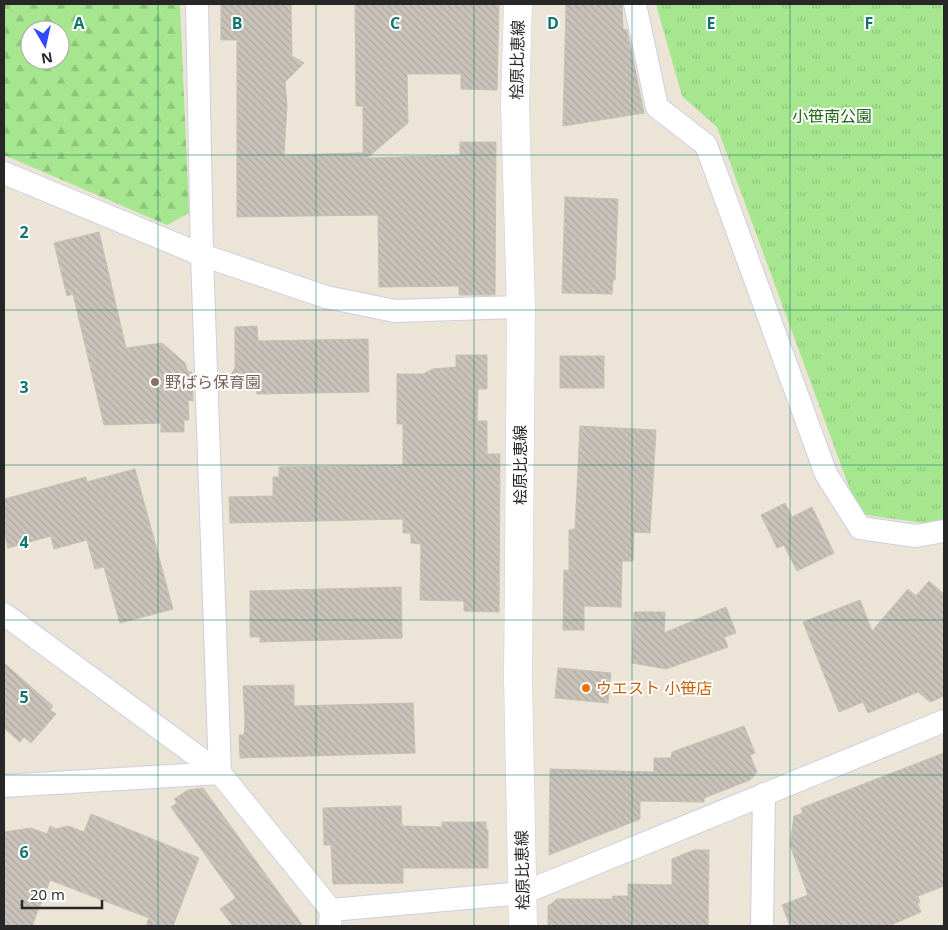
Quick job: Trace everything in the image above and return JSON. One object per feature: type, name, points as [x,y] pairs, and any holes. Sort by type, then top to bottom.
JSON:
[{"type":"main road","name":"桧原比恵線","points":[[518,4],[515,105],[521,307],[518,679],[523,893],[522,926]]},
{"type":"street","points":[[197,4],[202,255],[220,773]]},
{"type":"street","points":[[635,4],[657,106],[706,145],[826,474],[860,528],[916,536],[944,531]]},
{"type":"street","points":[[4,173],[202,255],[326,298],[395,312],[521,307]]},
{"type":"street","points":[[4,614],[220,773],[330,918],[523,893],[944,721]]},
{"type":"street","points":[[4,786],[220,773]]},
{"type":"street","points":[[762,926],[764,794]]},
{"type":"green space","points":[[4,4],[180,4],[189,213],[167,225],[4,155]]},
{"type":"green space","name":"小笹南公園","points":[[656,4],[944,4],[944,520],[924,523],[859,514],[717,127],[682,96]]},
{"type":"building","points":[[221,4],[291,4],[292,56],[304,63],[285,82],[287,105],[284,155],[363,153],[363,106],[356,106],[355,4],[499,4],[497,90],[461,89],[461,74],[407,74],[408,123],[367,158],[460,155],[460,142],[496,142],[495,295],[459,295],[459,286],[379,287],[378,215],[237,217],[237,40],[221,40]]},
{"type":"building","points":[[566,4],[622,4],[623,29],[627,30],[644,113],[563,126]]},
{"type":"building","points":[[565,197],[618,199],[615,280],[613,280],[612,294],[562,293]]},
{"type":"building","points":[[99,232],[126,348],[162,343],[185,363],[188,372],[192,372],[193,401],[188,400],[189,420],[184,420],[184,432],[161,432],[161,423],[104,425],[73,294],[67,296],[54,243]]},
{"type":"building","points":[[257,326],[258,341],[368,339],[369,392],[257,394],[257,388],[223,389],[235,368],[235,327]]},
{"type":"building","points":[[456,355],[487,355],[487,389],[478,389],[477,421],[487,421],[487,454],[500,454],[499,612],[464,611],[464,601],[420,600],[421,544],[411,543],[411,533],[403,533],[403,519],[230,523],[229,497],[273,496],[273,477],[279,477],[279,467],[403,465],[403,424],[397,424],[397,374],[423,374],[433,369],[456,367]]},
{"type":"building","points":[[560,356],[604,356],[604,388],[560,388]]},
{"type":"building","points":[[580,426],[656,430],[650,533],[634,532],[633,561],[622,561],[621,607],[584,606],[584,630],[563,630],[564,570],[569,571],[569,530],[575,529]]},
{"type":"building","points":[[135,469],[173,609],[120,623],[104,567],[95,569],[87,540],[54,549],[51,536],[8,548],[4,531],[4,499],[86,477],[87,482]]},
{"type":"building","points":[[785,503],[792,517],[812,507],[834,553],[797,571],[784,545],[777,548],[761,515]]},
{"type":"building","points":[[929,581],[944,594],[944,696],[930,702],[918,692],[868,713],[863,702],[839,712],[803,622],[860,600],[872,631],[908,589],[916,596]]},
{"type":"building","points":[[401,587],[402,638],[260,642],[260,637],[250,637],[250,591]]},
{"type":"building","points":[[726,607],[736,633],[724,637],[728,647],[666,669],[632,663],[634,612],[665,612],[664,633]]},
{"type":"building","points":[[4,663],[53,706],[50,710],[56,714],[31,743],[24,737],[20,742],[4,728]]},
{"type":"building","points":[[558,668],[611,673],[608,703],[555,698]]},
{"type":"building","points":[[294,685],[294,706],[413,703],[415,753],[240,758],[239,735],[244,735],[245,721],[243,686]]},
{"type":"building","points":[[744,726],[755,753],[750,755],[757,772],[750,780],[704,798],[704,802],[640,801],[640,819],[549,855],[550,769],[654,772],[654,758],[671,758],[672,752]]},
{"type":"building","points":[[944,753],[944,886],[918,896],[920,903],[917,903],[921,912],[889,926],[790,926],[782,905],[808,895],[790,845],[794,816],[803,813],[801,808]]},
{"type":"building","points":[[203,788],[303,926],[233,926],[220,909],[236,898],[171,807],[177,803],[174,799],[188,790]]},
{"type":"building","points":[[401,806],[402,826],[442,827],[442,822],[486,822],[486,830],[488,830],[488,868],[403,868],[403,883],[333,884],[331,845],[324,845],[323,808]]},
{"type":"building","points":[[91,814],[199,858],[173,926],[146,926],[149,918],[50,880],[32,926],[4,926],[4,832],[31,828],[47,834],[50,826],[56,829],[68,826],[84,832]]},
{"type":"building","points":[[694,850],[709,850],[708,926],[548,926],[548,906],[557,899],[612,899],[613,896],[628,896],[628,884],[672,885],[672,859]]},
{"type":"place","name":"野ばら保育園","points":[[155,382]]},
{"type":"place","name":"ウエスト 小笹店","points":[[586,688]]}]
